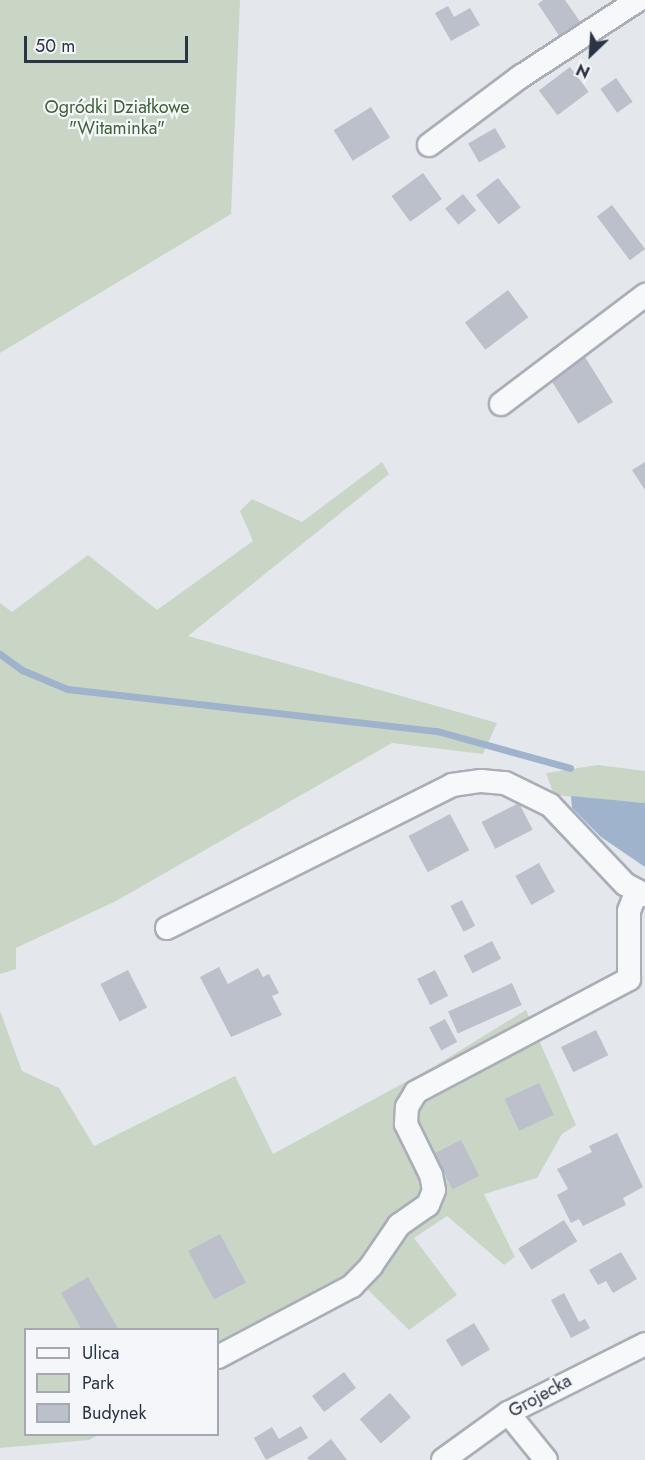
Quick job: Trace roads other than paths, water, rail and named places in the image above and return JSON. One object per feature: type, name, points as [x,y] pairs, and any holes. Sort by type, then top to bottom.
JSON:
[{"type":"street","points":[[429,145],[520,77],[638,0]]},
{"type":"street","points":[[501,404],[645,296]]},
{"type":"street","points":[[167,928],[452,785],[481,781],[505,783],[549,805],[625,884],[641,892],[629,911],[629,979],[416,1092],[407,1107],[406,1124],[431,1175],[434,1190],[428,1205],[399,1225],[371,1266],[351,1286],[219,1356]]},
{"type":"street","name":"Grojecka","points":[[443,1460],[508,1413],[645,1344]]},
{"type":"street","points":[[508,1413],[546,1460]]},
{"type":"water","points":[[571,796],[645,803],[645,867],[601,837],[572,808]]},
{"type":"waterway","points":[[0,654],[22,670],[67,689],[437,731],[570,768]]},
{"type":"park label","name":"Ogródki Działkowe \"Witaminka\"","points":[[117,118]]}]
